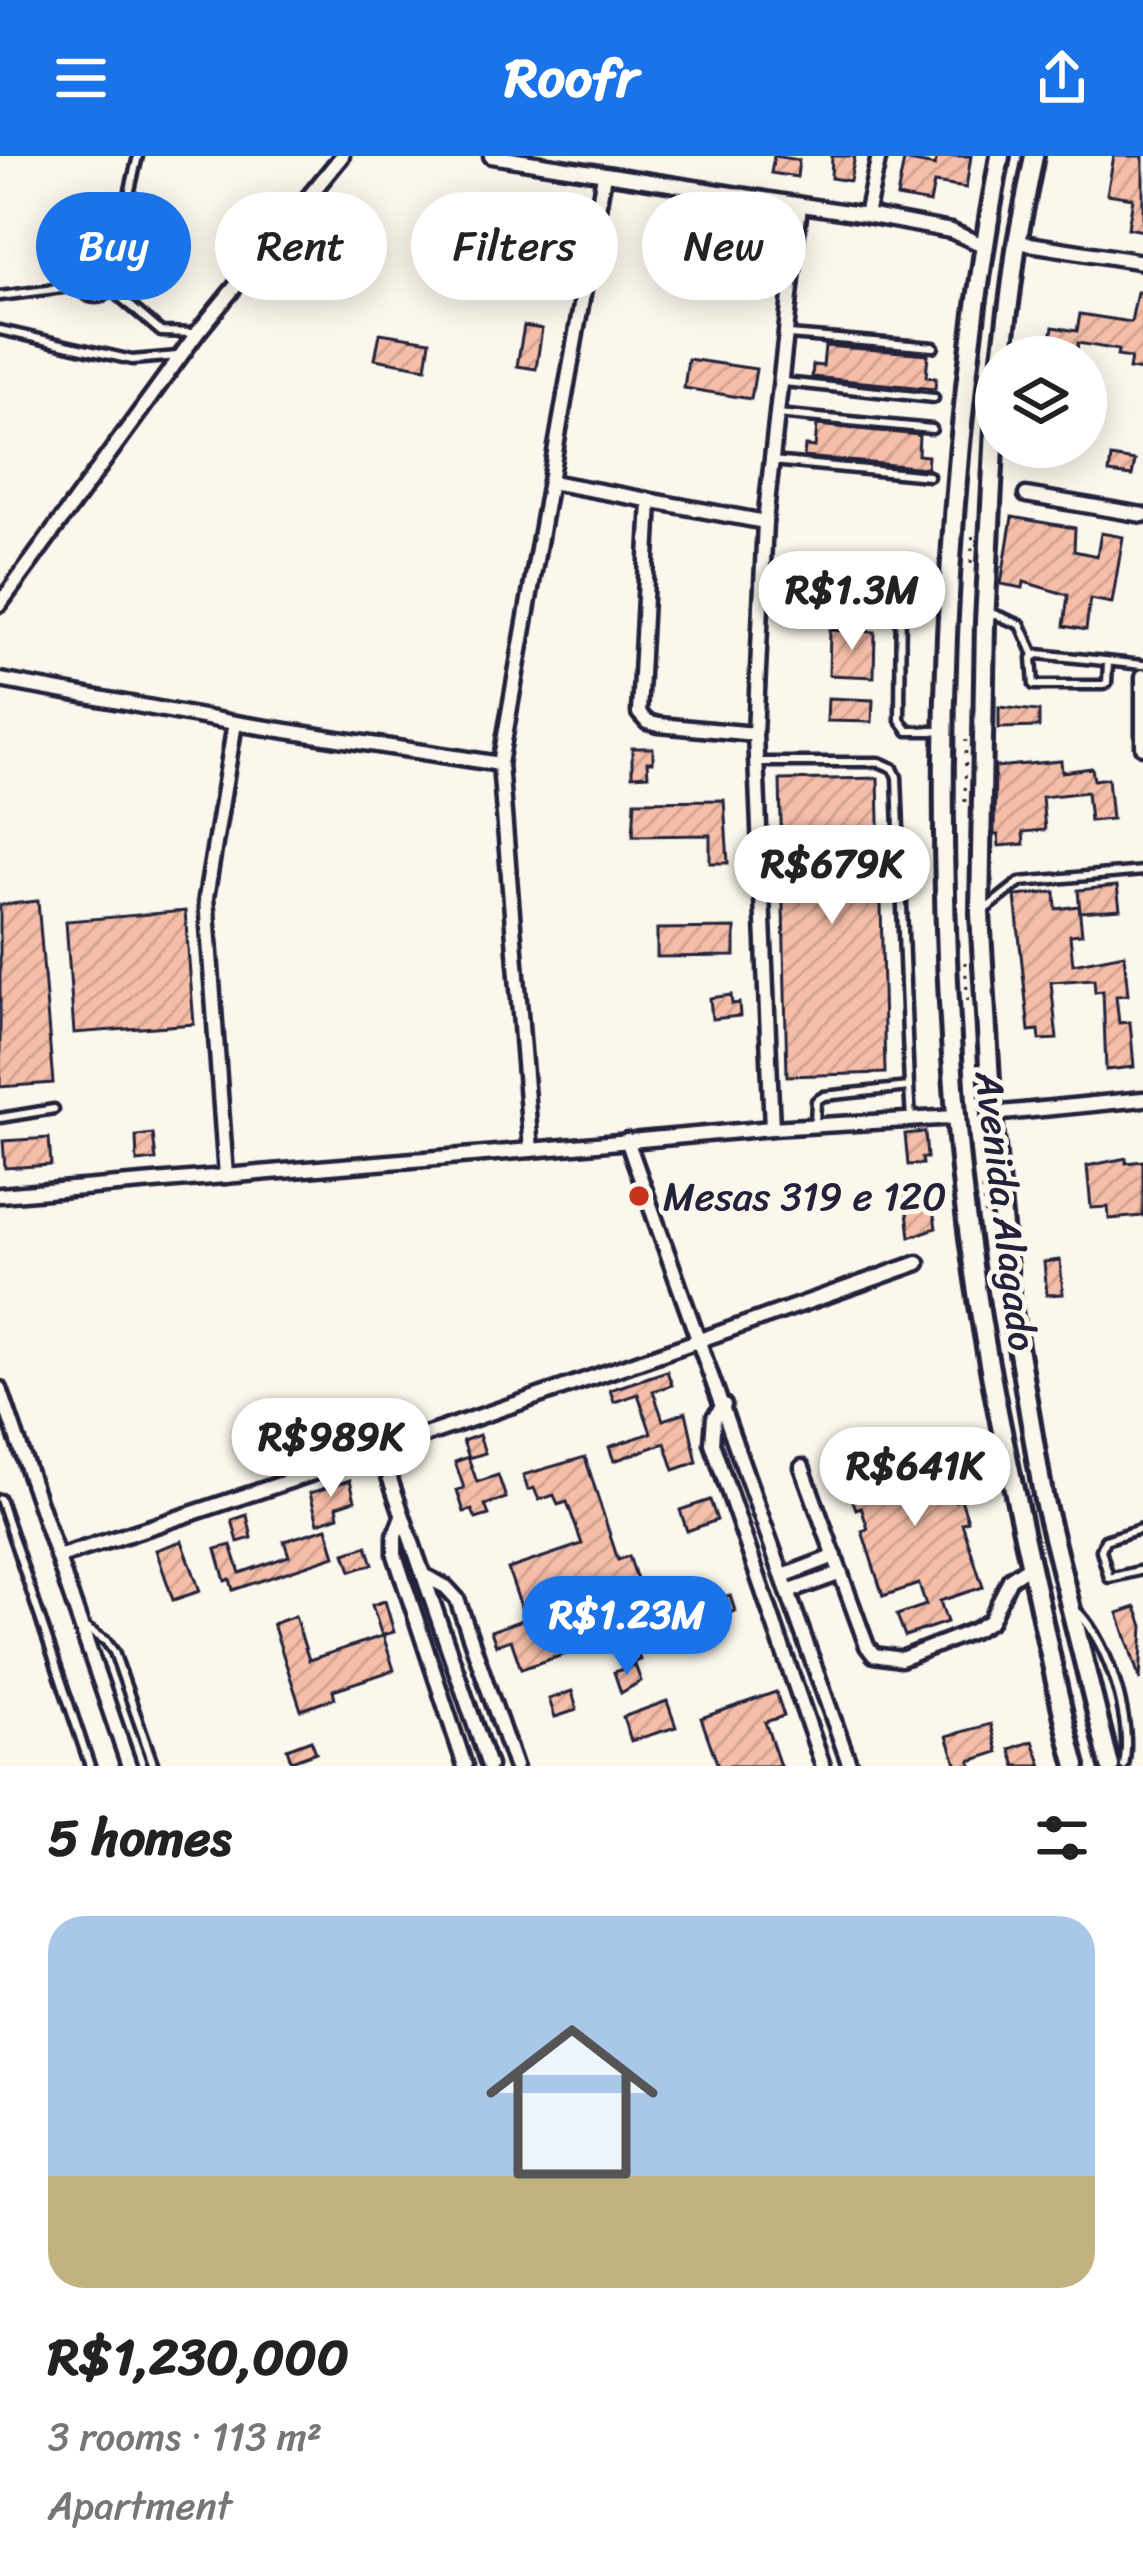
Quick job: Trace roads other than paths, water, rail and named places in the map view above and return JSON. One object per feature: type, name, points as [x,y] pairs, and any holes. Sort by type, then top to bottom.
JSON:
[{"type":"main road","name":"Avenida Alagado","points":[[1000,156],[983,245],[963,403],[951,582],[944,862],[956,1118],[984,1326],[1030,1565],[1076,1766]]},
{"type":"main road","points":[[1005,336],[1034,156]]},
{"type":"main road","name":"Avenida Alagado","points":[[993,468],[985,611],[980,914],[992,1114],[1010,1298],[1044,1502],[1110,1766]]},
{"type":"main road","points":[[980,1302],[1010,1298]]},
{"type":"main road","points":[[984,1326],[1015,1318]]},
{"type":"street","points":[[0,604],[198,332],[342,156]]},
{"type":"street","points":[[491,156],[711,192]]},
{"type":"street","points":[[866,215],[879,156]]},
{"type":"street","points":[[531,1150],[500,764],[604,175]]},
{"type":"street","points":[[806,207],[951,231],[983,245]]},
{"type":"street","points":[[951,231],[988,223]]},
{"type":"street","points":[[1017,242],[1143,262]]},
{"type":"street","points":[[772,1128],[755,734],[765,522],[790,300]]},
{"type":"street","points":[[551,482],[765,522]]},
{"type":"street","points":[[1026,495],[1143,515]]},
{"type":"street","points":[[650,502],[639,713],[647,722],[659,725],[755,734]]},
{"type":"street","points":[[1143,676],[1143,741]]},
{"type":"street","points":[[0,680],[500,764]]},
{"type":"street","points":[[226,1176],[206,898],[235,723]]},
{"type":"street","points":[[992,1114],[1143,1099]]},
{"type":"street","points":[[0,1195],[772,1128],[956,1118]]},
{"type":"street","points":[[627,1140],[850,1766]]},
{"type":"street","points":[[58,1556],[381,1453],[568,1382],[918,1262]]},
{"type":"street","points":[[0,1389],[129,1766]]},
{"type":"street","points":[[724,1405],[714,1417],[712,1443],[823,1766]]},
{"type":"street","points":[[381,1453],[489,1766]]},
{"type":"street","points":[[802,1467],[874,1655],[890,1660],[920,1652],[990,1622],[1010,1580],[1030,1565]]},
{"type":"street","points":[[402,1517],[393,1546],[465,1766]]},
{"type":"street","points":[[783,1576],[835,1556]]},
{"type":"street","points":[[788,1592],[841,1574]]},
{"type":"street","points":[[423,1575],[457,1599],[515,1766]]},
{"type":"lane","points":[[129,192],[137,156]]},
{"type":"lane","points":[[0,296],[36,291]]},
{"type":"lane","points":[[124,300],[161,332],[198,332]]},
{"type":"lane","points":[[0,330],[132,360],[182,356]]},
{"type":"lane","points":[[786,334],[934,346]]},
{"type":"lane","points":[[781,382],[934,398]]},
{"type":"lane","points":[[777,414],[932,429]]},
{"type":"lane","points":[[772,461],[929,476]]},
{"type":"lane","points":[[763,578],[951,582]]},
{"type":"lane","points":[[901,581],[900,720],[908,731],[946,731]]},
{"type":"lane","points":[[985,611],[1021,626],[1034,656],[1034,685],[1103,685],[1108,662]]},
{"type":"lane","points":[[1034,656],[1143,665]]},
{"type":"lane","points":[[755,762],[879,762],[893,768],[897,777],[910,1119]]},
{"type":"lane","points":[[980,914],[1020,882],[1143,871]]},
{"type":"lane","points":[[815,1125],[816,1101],[824,1096],[909,1087]]},
{"type":"lane","points":[[0,1118],[54,1109]]},
{"type":"lane","points":[[0,1438],[13,1427]]},
{"type":"lane","points":[[0,1498],[90,1766]]},
{"type":"lane","points":[[1143,1528],[1105,1540],[1101,1550],[1109,1578],[1143,1570]]},
{"type":"lane","points":[[1069,1604],[1094,1631],[1110,1664],[1124,1726],[1124,1766]]},
{"type":"lane","points":[[81,1625],[114,1652],[154,1766]]},
{"type":"place","name":"Mesas 319 e 120","points":[[639,1196]]}]
